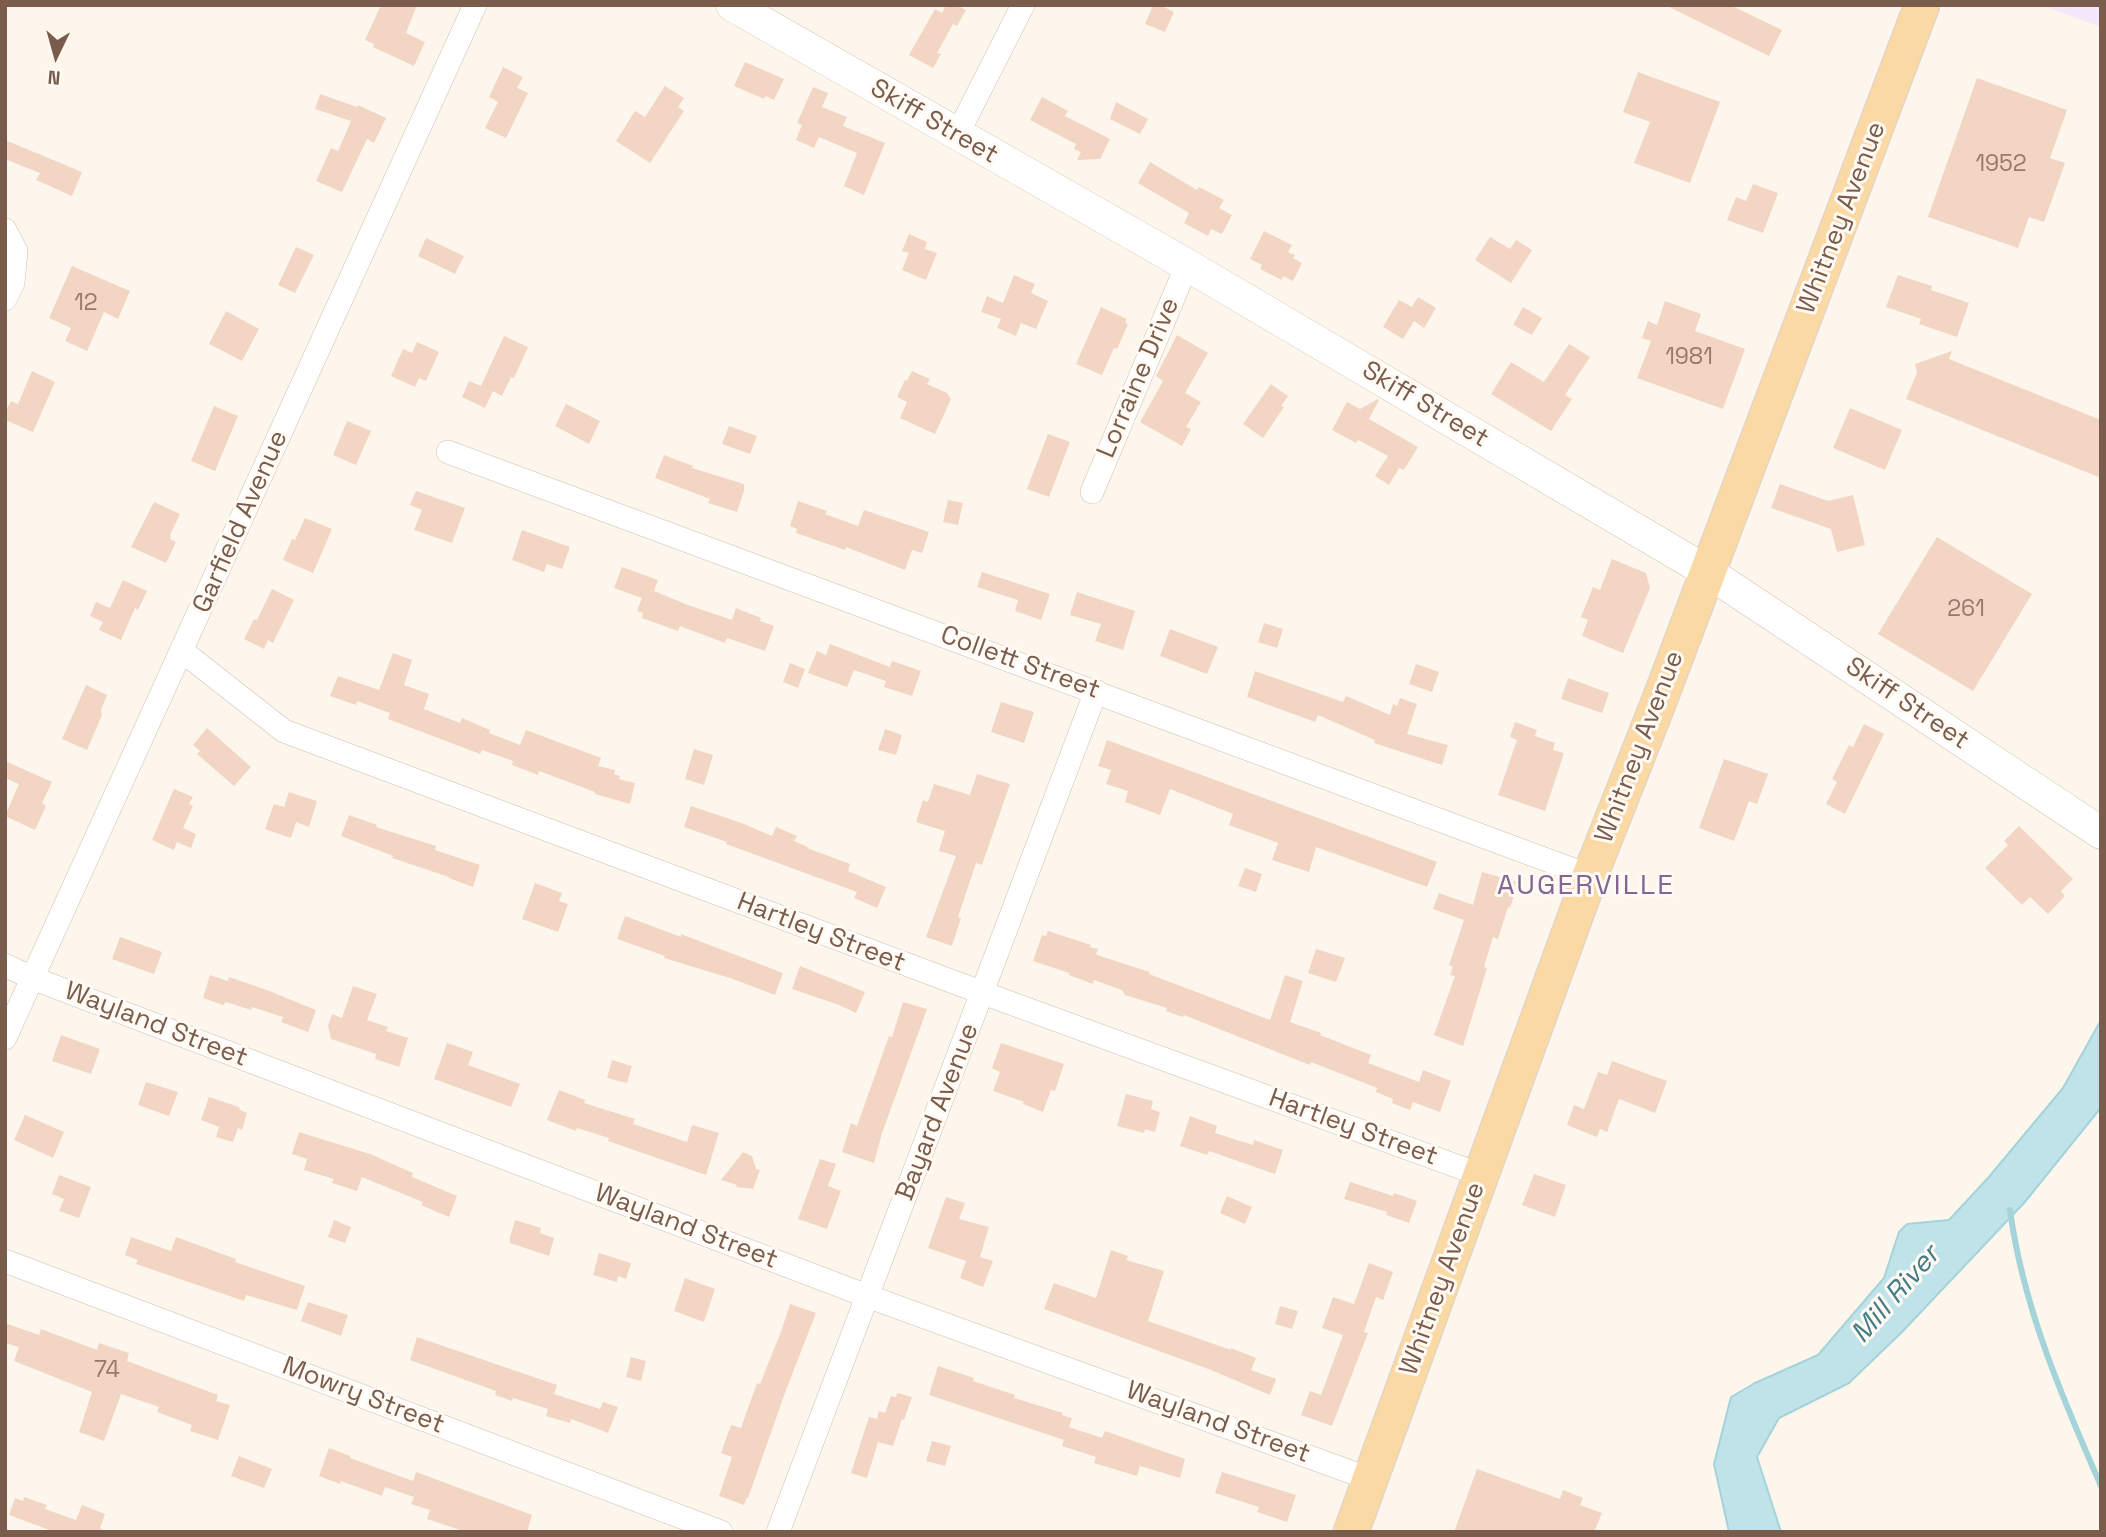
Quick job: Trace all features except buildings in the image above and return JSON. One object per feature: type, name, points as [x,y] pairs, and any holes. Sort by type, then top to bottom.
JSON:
[{"type":"main road","name":"Skiff Street","points":[[732,5],[1187,265],[1708,572],[2101,833]]},
{"type":"main road","name":"Whitney Avenue","points":[[1351,1532],[1590,876],[1922,5]]},
{"type":"street","name":"Garfield Avenue","points":[[5,1038],[475,5]]},
{"type":"street","points":[[957,135],[1023,5]]},
{"type":"street","points":[[5,230],[16,251],[13,283],[5,299]]},
{"type":"street","name":"Lorraine Drive","points":[[1091,492],[1187,265]]},
{"type":"street","name":"Collett Street","points":[[449,452],[1590,876]]},
{"type":"street","name":"Hartley Street","points":[[182,651],[284,731],[983,993],[1481,1175]]},
{"type":"street","name":"Bayard Avenue","points":[[778,1532],[1096,691]]},
{"type":"street","name":"Wayland Street","points":[[5,965],[32,978],[867,1296],[1370,1479]]},
{"type":"street","name":"Mowry Street","points":[[5,1261],[721,1532]]},
{"type":"shaded area","points":[[2040,5],[2101,5],[2101,27]]},
{"type":"water","name":"Mill River","points":[[2101,1020],[2099,1110],[2024,1203],[1902,1332],[1849,1383],[1779,1418],[1757,1457],[1781,1532],[1729,1532],[1714,1464],[1731,1397],[1755,1383],[1818,1355],[1884,1278],[1899,1232],[1907,1224],[1949,1220],[2063,1088]]},
{"type":"waterway","points":[[2010,1210],[2024,1282],[2034,1316],[2058,1385],[2101,1486]]},
{"type":"district","name":"AUGERVILLE","points":[[1586,886]]}]
